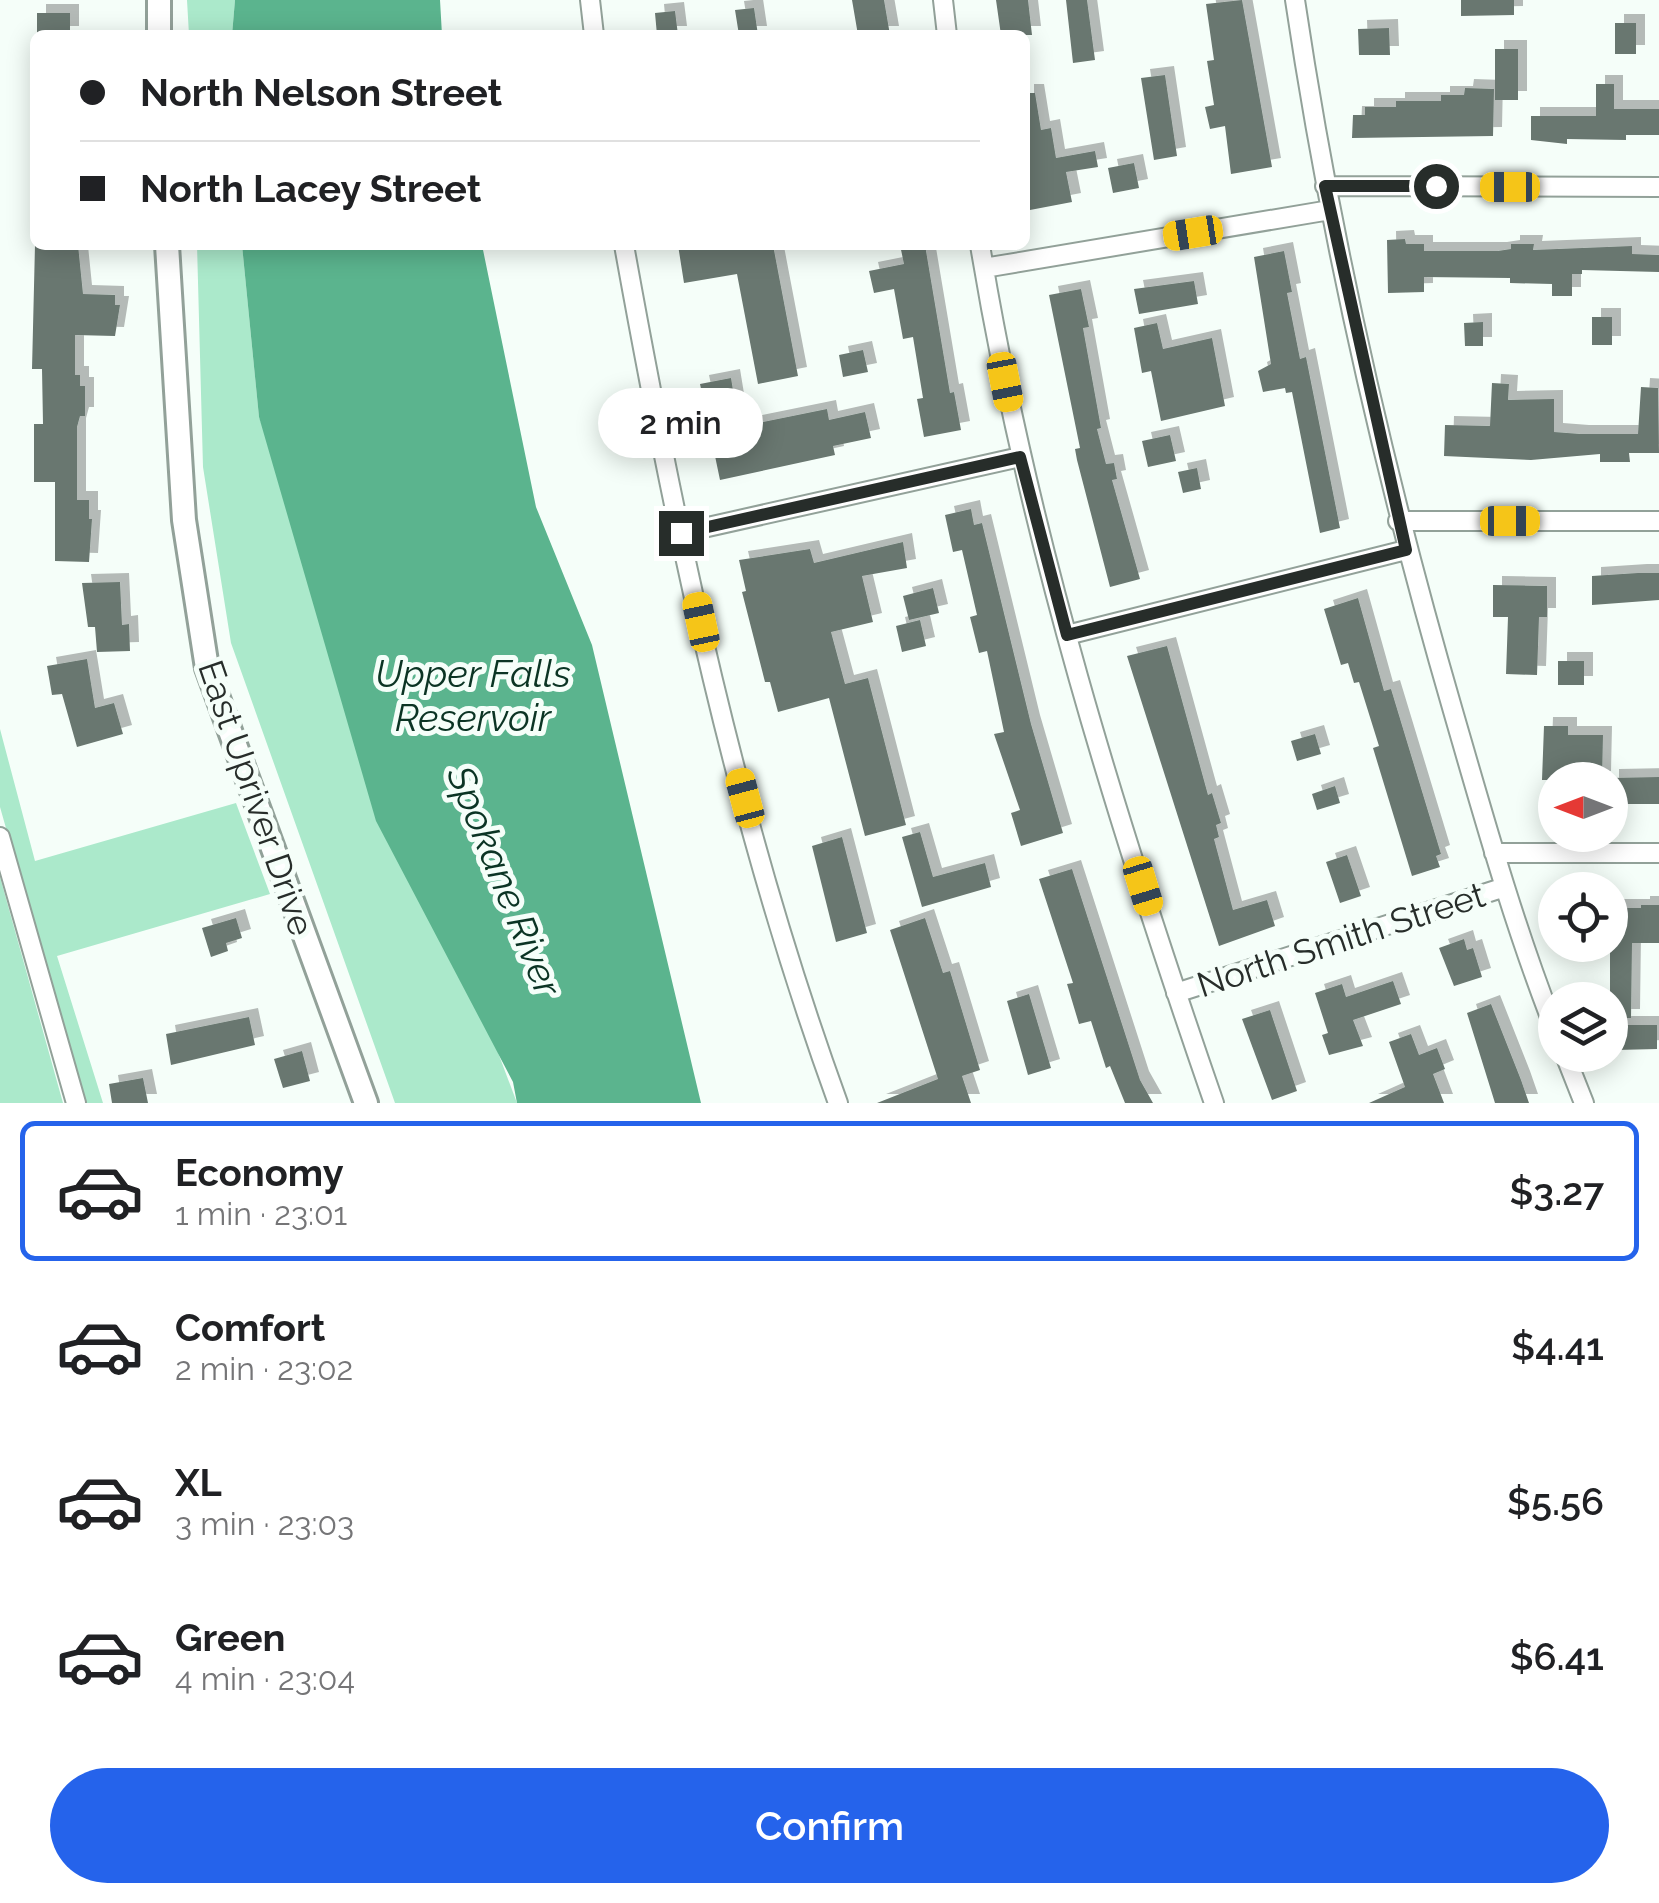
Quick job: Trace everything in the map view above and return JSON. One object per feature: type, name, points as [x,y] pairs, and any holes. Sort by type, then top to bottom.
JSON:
[{"type":"street","points":[[159,0],[159,30]]},
{"type":"street","points":[[590,0],[593,30]]},
{"type":"street","points":[[943,0],[946,30]]},
{"type":"street","points":[[1296,0],[1325,186],[1398,520],[1494,853],[1538,982]]},
{"type":"street","points":[[1325,186],[1659,187]]},
{"type":"street","points":[[984,268],[1330,210]]},
{"type":"street","name":"East Upriver Drive","points":[[167,250],[184,520],[206,668],[366,1103]]},
{"type":"street","points":[[625,250],[681,533],[752,828],[838,1103]]},
{"type":"street","points":[[981,250],[1020,457],[1067,635],[1176,993],[1214,1103]]},
{"type":"street","points":[[681,533],[1020,457]]},
{"type":"street","points":[[1398,520],[1659,521]]},
{"type":"street","points":[[1067,635],[1406,550]]},
{"type":"street","points":[[0,837],[76,1103]]},
{"type":"street","name":"North Smith Street","points":[[1494,853],[1659,853]]},
{"type":"street","name":"North Smith Street","points":[[1176,993],[1505,887]]},
{"type":"street","points":[[1572,1072],[1584,1103]]},
{"type":"shaded area","points":[[187,0],[235,0],[232,30],[189,30]]},
{"type":"shaded area","points":[[197,250],[242,250],[259,417],[517,1103],[395,1103],[231,643],[203,467]]},
{"type":"shaded area","points":[[0,729],[35,861],[236,803],[270,894],[57,956],[103,1103],[84,1103],[0,807]]},
{"type":"shaded area","points":[[0,877],[63,1103],[0,1103]]},
{"type":"water","points":[[235,0],[440,0],[442,30],[232,30]]},
{"type":"water","name":"Upper Falls Reservoir","points":[[242,250],[483,250],[536,507],[592,645],[701,1103],[517,1103],[513,1082],[376,821],[259,417]]},
{"type":"building","points":[[852,0],[884,0],[889,30],[857,30]]},
{"type":"building","points":[[996,0],[1028,0],[1032,35],[1030,30],[1000,30]]},
{"type":"building","points":[[1066,0],[1087,0],[1095,60],[1073,63]]},
{"type":"building","points":[[1242,0],[1272,167],[1231,174],[1225,126],[1210,129],[1205,107],[1214,105],[1207,61],[1214,60],[1206,4]]},
{"type":"building","points":[[1461,0],[1514,0],[1514,15],[1461,16]]},
{"type":"building","points":[[754,8],[757,30],[738,30],[735,10]]},
{"type":"building","points":[[675,11],[677,30],[657,30],[655,13]]},
{"type":"building","points":[[37,13],[70,13],[70,30],[37,30]]},
{"type":"building","points":[[1615,23],[1636,23],[1636,54],[1615,54]]},
{"type":"building","points":[[1389,28],[1390,55],[1359,55],[1358,29]]},
{"type":"building","points":[[1495,49],[1518,49],[1518,100],[1495,100]]},
{"type":"building","points":[[1165,75],[1177,156],[1154,160],[1141,78]]},
{"type":"building","points":[[1596,84],[1614,84],[1614,109],[1659,109],[1659,135],[1626,135],[1626,140],[1567,139],[1567,144],[1531,140],[1531,116],[1596,116]]},
{"type":"building","points":[[1465,88],[1494,89],[1493,136],[1352,138],[1353,115],[1365,115],[1365,107],[1396,107],[1396,101],[1441,101],[1441,95],[1464,95]]},
{"type":"building","points":[[1030,93],[1035,93],[1041,130],[1051,128],[1056,158],[1095,151],[1098,167],[1066,172],[1072,202],[1030,210]]},
{"type":"building","points":[[1134,163],[1139,188],[1113,193],[1108,168]]},
{"type":"building","points":[[1405,239],[1406,244],[1424,244],[1424,251],[1498,251],[1511,249],[1511,244],[1534,244],[1533,250],[1632,246],[1632,254],[1659,255],[1659,272],[1582,270],[1582,274],[1572,274],[1572,296],[1552,296],[1552,284],[1510,283],[1510,278],[1424,277],[1424,292],[1388,293],[1387,240]]},
{"type":"building","points":[[35,250],[79,250],[83,294],[115,295],[115,305],[120,305],[115,336],[75,335],[75,375],[80,375],[80,386],[85,386],[85,416],[80,416],[77,427],[77,500],[89,500],[89,562],[55,561],[55,482],[34,482],[34,424],[43,424],[42,369],[32,369]]},
{"type":"building","points":[[679,250],[774,250],[798,376],[758,384],[737,274],[684,283]]},
{"type":"building","points":[[901,250],[926,250],[950,393],[954,392],[961,430],[924,437],[917,399],[923,398],[913,337],[903,339],[894,289],[874,293],[869,271],[904,264]]},
{"type":"building","points":[[1284,251],[1292,292],[1287,293],[1300,359],[1306,357],[1340,528],[1320,533],[1292,392],[1286,393],[1285,388],[1263,392],[1258,371],[1271,364],[1254,257]]},
{"type":"building","points":[[1194,281],[1198,304],[1139,314],[1134,289]]},
{"type":"building","points":[[1081,289],[1089,327],[1083,328],[1101,428],[1097,429],[1106,464],[1114,463],[1117,479],[1112,480],[1140,579],[1110,587],[1077,460],[1075,449],[1080,448],[1049,295]]},
{"type":"building","points":[[1592,317],[1612,317],[1612,345],[1592,345]]},
{"type":"building","points":[[1483,322],[1483,346],[1465,346],[1464,323]]},
{"type":"building","points":[[1157,323],[1163,349],[1212,338],[1225,406],[1161,421],[1151,371],[1142,373],[1134,328]]},
{"type":"building","points":[[863,350],[868,372],[843,377],[839,355]]},
{"type":"building","points":[[731,378],[739,427],[827,409],[829,420],[865,412],[871,438],[833,446],[835,455],[720,480],[700,384]]},
{"type":"building","points":[[1492,383],[1509,384],[1508,400],[1554,399],[1554,432],[1580,434],[1638,434],[1641,387],[1658,388],[1659,453],[1629,453],[1630,462],[1600,462],[1600,454],[1531,460],[1444,456],[1445,425],[1490,426]]},
{"type":"building","points":[[1170,435],[1176,461],[1148,467],[1142,441]]},
{"type":"building","points":[[1197,468],[1201,489],[1183,493],[1178,472]]},
{"type":"building","points":[[971,509],[974,525],[982,523],[1031,724],[1063,833],[1021,846],[1011,813],[1020,810],[994,734],[1004,732],[987,651],[979,653],[970,617],[977,615],[962,550],[953,552],[945,515]]},
{"type":"building","points":[[903,542],[907,568],[862,576],[873,622],[831,632],[845,684],[868,678],[906,825],[865,836],[829,698],[778,712],[770,682],[765,682],[742,592],[746,591],[739,560],[810,549],[814,563]]},
{"type":"building","points":[[1659,573],[1659,600],[1592,605],[1592,576]]},
{"type":"building","points":[[120,582],[122,625],[129,624],[130,651],[97,652],[95,627],[88,627],[82,583]]},
{"type":"building","points":[[1493,585],[1547,586],[1547,617],[1539,617],[1537,675],[1506,674],[1508,617],[1493,617]]},
{"type":"building","points":[[933,588],[939,613],[909,620],[903,596]]},
{"type":"building","points":[[1358,598],[1384,691],[1391,689],[1441,854],[1436,856],[1440,867],[1412,876],[1373,748],[1379,746],[1359,682],[1354,683],[1348,663],[1341,665],[1324,609]]},
{"type":"building","points":[[920,620],[926,646],[902,652],[896,626]]},
{"type":"building","points":[[1167,646],[1208,795],[1212,793],[1221,823],[1216,825],[1219,837],[1214,839],[1233,910],[1267,900],[1275,926],[1219,946],[1127,656]]},
{"type":"building","points":[[87,659],[95,708],[114,703],[123,734],[77,747],[62,694],[52,695],[47,666]]},
{"type":"building","points":[[1558,661],[1584,661],[1584,685],[1558,685]]},
{"type":"building","points":[[1544,726],[1568,726],[1568,735],[1603,735],[1602,762],[1543,762]]},
{"type":"building","points":[[1315,734],[1321,754],[1297,761],[1291,741]]},
{"type":"building","points":[[1659,777],[1659,804],[1628,804],[1628,778]]},
{"type":"building","points":[[1335,786],[1340,803],[1317,810],[1312,794]]},
{"type":"building","points":[[920,832],[933,877],[985,863],[991,887],[922,907],[902,837]]},
{"type":"building","points":[[842,837],[867,933],[836,942],[812,846]]},
{"type":"building","points":[[1347,855],[1361,896],[1340,903],[1326,862]]},
{"type":"building","points":[[1072,869],[1140,1080],[1153,1103],[1125,1103],[1110,1066],[1106,1068],[1091,1021],[1079,1024],[1067,984],[1073,983],[1039,879]]},
{"type":"building","points":[[1659,905],[1659,943],[1632,943],[1628,1018],[1628,982],[1610,982],[1610,962],[1628,962],[1628,908]]},
{"type":"building","points":[[236,918],[242,938],[226,943],[228,951],[211,957],[202,928]]},
{"type":"building","points":[[925,918],[943,973],[950,971],[980,1070],[962,1076],[971,1103],[877,1103],[938,1079],[890,930]]},
{"type":"building","points":[[1464,939],[1467,950],[1473,948],[1482,977],[1454,986],[1439,948]]},
{"type":"building","points":[[1393,981],[1401,1004],[1353,1020],[1363,1046],[1329,1055],[1322,1035],[1328,1033],[1315,993],[1342,984],[1346,997]]},
{"type":"building","points":[[1029,994],[1051,1068],[1028,1075],[1007,1001]]},
{"type":"building","points":[[1491,1004],[1529,1103],[1495,1103],[1467,1013]]},
{"type":"building","points":[[1270,1010],[1297,1091],[1272,1100],[1242,1019]]},
{"type":"building","points":[[249,1017],[255,1045],[171,1065],[166,1034]]},
{"type":"building","points":[[1628,1025],[1657,1025],[1657,1049],[1628,1050]]},
{"type":"building","points":[[1411,1034],[1419,1055],[1437,1048],[1445,1069],[1433,1074],[1444,1103],[1369,1103],[1405,1087],[1389,1042]]},
{"type":"building","points":[[302,1051],[310,1081],[283,1088],[274,1059]]},
{"type":"building","points":[[143,1078],[148,1103],[112,1103],[109,1084]]},
{"type":"route","points":[[681,533],[849,492],[1020,457],[1067,635],[1406,550],[1378,441],[1325,186],[1436,186]]},
{"type":"water label","name":"Spokane River","points":[[504,881]]}]
